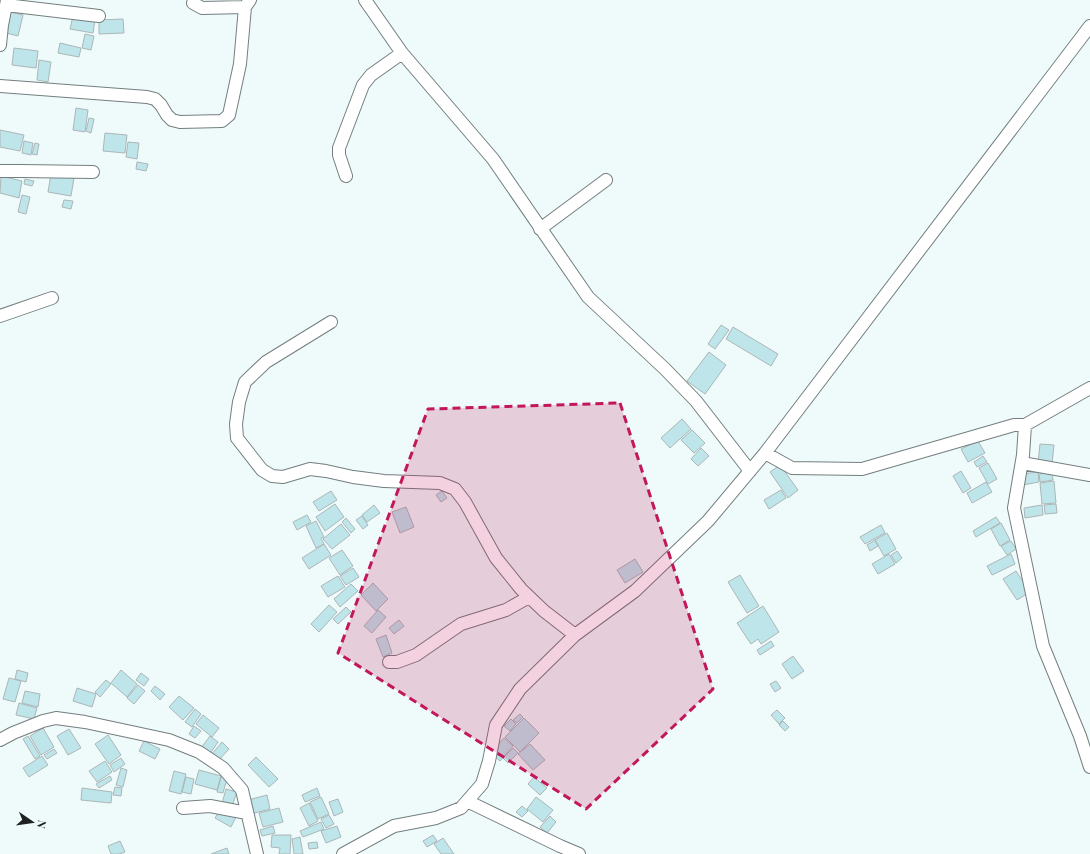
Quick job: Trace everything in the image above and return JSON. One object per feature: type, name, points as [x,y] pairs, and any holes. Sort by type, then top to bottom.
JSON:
[{"type":"street","points":[[365,0],[402,53],[492,159],[588,297],[665,369],[696,401],[750,471]]},
{"type":"street","points":[[0,45],[6,3],[99,16]]},
{"type":"street","points":[[0,86],[147,96],[155,99],[172,120],[180,122],[222,121],[230,115],[240,64],[247,4],[202,8],[193,3]]},
{"type":"street","points":[[343,854],[394,826],[436,818],[461,808],[482,784],[489,761],[496,725],[520,689],[575,635],[635,591],[708,521],[765,453],[1090,26]]},
{"type":"street","points":[[346,176],[339,155],[340,148],[363,85],[371,75],[402,53]]},
{"type":"street","points":[[0,171],[93,172]]},
{"type":"street","points":[[540,229],[606,180]]},
{"type":"street","points":[[0,316],[52,298]]},
{"type":"street","points":[[331,322],[266,362],[245,382],[239,402],[236,424],[237,438],[262,470],[272,476],[283,477],[310,470],[326,471],[384,482],[440,483],[455,489],[465,502],[496,558],[520,589],[575,635]]},
{"type":"street","points":[[765,453],[792,468],[862,470],[1014,425],[1024,425],[1090,388]]},
{"type":"street","points":[[1024,425],[1022,463],[1014,508],[1042,646],[1080,736],[1090,767]]},
{"type":"street","points":[[1022,463],[1090,475]]},
{"type":"street","points":[[389,662],[397,662],[416,655],[461,624],[506,610],[529,597]]},
{"type":"street","points":[[0,740],[43,721],[56,718],[85,722],[169,740],[200,752],[223,768],[242,790],[257,854]]},
{"type":"street","points":[[467,801],[579,854]]},
{"type":"street","points":[[182,808],[210,806],[247,813]]},
{"type":"highlighted area","points":[[620,403],[713,689],[586,809],[338,653],[428,409]]},
{"type":"building","points":[[11,12],[23,15],[18,36],[6,33]]},
{"type":"building","points":[[73,16],[95,20],[93,33],[70,29]]},
{"type":"building","points":[[123,19],[124,33],[99,34],[99,20]]},
{"type":"building","points":[[85,34],[94,36],[91,50],[82,48]]},
{"type":"building","points":[[60,43],[81,48],[79,57],[58,53]]},
{"type":"building","points":[[14,48],[38,51],[36,68],[12,65]]},
{"type":"building","points":[[39,60],[51,62],[48,82],[37,80]]},
{"type":"building","points":[[76,108],[88,110],[85,132],[73,130]]},
{"type":"building","points":[[89,118],[94,119],[91,133],[86,131]]},
{"type":"building","points":[[0,130],[24,135],[20,151],[0,147]]},
{"type":"building","points":[[105,133],[127,135],[125,153],[103,151]]},
{"type":"building","points":[[24,141],[33,143],[31,155],[22,153]]},
{"type":"building","points":[[128,142],[139,143],[137,159],[126,157]]},
{"type":"building","points":[[35,143],[39,144],[37,155],[32,154]]},
{"type":"building","points":[[137,162],[148,164],[146,171],[136,169]]},
{"type":"building","points":[[51,174],[74,178],[71,196],[48,192]]},
{"type":"building","points":[[1,176],[22,181],[19,198],[0,193]]},
{"type":"building","points":[[25,179],[34,181],[32,186],[24,184]]},
{"type":"building","points":[[22,195],[30,197],[26,214],[18,212]]},
{"type":"building","points":[[64,200],[73,201],[71,209],[62,207]]},
{"type":"building","points":[[721,325],[729,330],[715,349],[708,344]]},
{"type":"building","points":[[733,327],[778,354],[771,366],[726,339]]},
{"type":"building","points":[[709,352],[726,365],[705,394],[687,381]]},
{"type":"building","points":[[682,419],[691,429],[670,448],[661,438]]},
{"type":"building","points":[[692,430],[705,443],[694,453],[681,440]]},
{"type":"building","points":[[978,441],[985,453],[968,462],[961,449]]},
{"type":"building","points":[[1040,444],[1054,445],[1052,464],[1038,463]]},
{"type":"building","points":[[701,448],[709,456],[698,466],[691,459]]},
{"type":"building","points":[[983,456],[987,462],[977,467],[974,462]]},
{"type":"building","points":[[988,463],[997,479],[988,484],[979,468]]},
{"type":"building","points":[[780,465],[798,490],[788,498],[770,472]]},
{"type":"building","points":[[961,471],[971,488],[963,493],[953,476]]},
{"type":"building","points":[[1038,472],[1039,482],[1023,485],[1021,474]]},
{"type":"building","points":[[1052,472],[1053,480],[1040,482],[1039,474]]},
{"type":"building","points":[[1054,481],[1056,503],[1042,504],[1040,483]]},
{"type":"building","points":[[986,482],[992,492],[972,503],[967,493]]},
{"type":"building","points":[[781,490],[786,498],[769,509],[764,500]]},
{"type":"building","points":[[331,491],[337,500],[319,511],[313,502]]},
{"type":"building","points":[[442,491],[447,498],[441,502],[436,495]]},
{"type":"building","points":[[335,504],[344,517],[325,531],[316,517]]},
{"type":"building","points":[[1056,504],[1057,513],[1045,514],[1044,505]]},
{"type":"building","points":[[374,505],[380,513],[367,522],[362,515]]},
{"type":"building","points":[[1042,505],[1043,515],[1025,518],[1024,508]]},
{"type":"building","points":[[406,507],[414,527],[400,533],[392,512]]},
{"type":"building","points":[[307,515],[311,522],[297,530],[293,522]]},
{"type":"building","points":[[362,516],[368,525],[363,529],[356,520]]},
{"type":"building","points":[[996,517],[1000,523],[976,537],[973,531]]},
{"type":"building","points":[[346,518],[355,529],[351,533],[342,522]]},
{"type":"building","points":[[316,521],[324,537],[321,538],[324,544],[316,548],[306,526]]},
{"type":"building","points":[[1001,523],[1010,540],[1000,546],[991,529]]},
{"type":"building","points":[[341,524],[350,535],[332,549],[323,539]]},
{"type":"building","points":[[881,525],[885,533],[865,544],[860,537]]},
{"type":"building","points":[[887,533],[896,549],[884,556],[875,540]]},
{"type":"building","points":[[875,540],[878,546],[870,551],[867,545]]},
{"type":"building","points":[[1011,541],[1016,549],[1007,555],[1001,546]]},
{"type":"building","points":[[324,544],[331,555],[309,569],[302,558]]},
{"type":"building","points":[[342,550],[353,566],[340,575],[329,558]]},
{"type":"building","points":[[897,551],[902,558],[896,563],[891,555]]},
{"type":"building","points":[[889,554],[895,564],[878,574],[872,564]]},
{"type":"building","points":[[1011,554],[1015,564],[992,575],[987,566]]},
{"type":"building","points":[[635,559],[643,572],[625,583],[617,570]]},
{"type":"building","points":[[353,568],[359,577],[346,585],[340,576]]},
{"type":"building","points":[[1016,571],[1030,592],[1017,600],[1003,579]]},
{"type":"building","points":[[740,575],[759,606],[747,613],[728,582]]},
{"type":"building","points":[[338,576],[345,587],[328,597],[321,586]]},
{"type":"building","points":[[373,583],[388,599],[376,611],[361,595]]},
{"type":"building","points":[[351,584],[358,591],[340,607],[334,599]]},
{"type":"building","points":[[329,605],[337,612],[319,632],[311,624]]},
{"type":"building","points":[[763,606],[779,632],[761,644],[758,639],[751,644],[737,623]]},
{"type":"building","points":[[346,607],[351,612],[338,624],[333,619]]},
{"type":"building","points":[[378,610],[386,617],[372,633],[364,626]]},
{"type":"building","points":[[399,620],[404,626],[394,634],[389,628]]},
{"type":"building","points":[[386,635],[392,653],[383,657],[376,639]]},
{"type":"building","points":[[771,641],[774,646],[760,655],[757,650]]},
{"type":"building","points":[[793,656],[804,671],[792,679],[782,664]]},
{"type":"building","points":[[17,670],[28,673],[26,682],[15,679]]},
{"type":"building","points":[[121,670],[137,684],[127,697],[111,683]]},
{"type":"building","points":[[141,673],[149,679],[144,686],[136,680]]},
{"type":"building","points":[[9,678],[21,681],[15,702],[3,699]]},
{"type":"building","points":[[106,680],[111,684],[100,697],[95,692]]},
{"type":"building","points":[[776,681],[781,688],[775,692],[770,684]]},
{"type":"building","points":[[138,685],[145,691],[134,704],[127,698]]},
{"type":"building","points":[[155,686],[165,694],[160,700],[151,691]]},
{"type":"building","points":[[77,688],[96,694],[92,707],[73,701]]},
{"type":"building","points":[[25,691],[40,694],[38,707],[22,703]]},
{"type":"building","points":[[179,696],[194,708],[183,720],[169,707]]},
{"type":"building","points":[[19,703],[37,708],[34,719],[16,715]]},
{"type":"building","points":[[195,709],[201,714],[192,727],[185,722]]},
{"type":"building","points":[[777,710],[785,718],[779,724],[771,715]]},
{"type":"building","points":[[520,714],[523,717],[517,723],[513,720]]},
{"type":"building","points":[[203,715],[219,728],[212,737],[196,724]]},
{"type":"building","points":[[524,718],[539,733],[520,752],[505,737]]},
{"type":"building","points":[[511,719],[516,724],[510,731],[504,726]]},
{"type":"building","points":[[783,721],[789,727],[785,731],[779,725]]},
{"type":"building","points":[[194,726],[201,731],[195,738],[189,734]]},
{"type":"building","points":[[43,728],[54,747],[41,755],[30,736]]},
{"type":"building","points":[[69,729],[81,748],[68,755],[57,736]]},
{"type":"building","points":[[108,735],[121,755],[109,764],[95,744]]},
{"type":"building","points":[[28,736],[40,756],[35,759],[23,739]]},
{"type":"building","points":[[210,736],[218,742],[209,755],[201,748]]},
{"type":"building","points":[[504,738],[513,746],[500,761],[491,753]]},
{"type":"building","points":[[144,741],[160,749],[155,759],[139,751]]},
{"type":"building","points":[[222,742],[229,749],[218,761],[211,755]]},
{"type":"building","points":[[530,744],[545,760],[533,770],[518,754]]},
{"type":"building","points":[[513,748],[518,753],[508,763],[503,758]]},
{"type":"building","points":[[54,749],[57,753],[47,759],[44,755]]},
{"type":"building","points":[[42,756],[48,765],[29,777],[23,768]]},
{"type":"building","points":[[256,757],[278,779],[269,787],[248,765]]},
{"type":"building","points":[[121,758],[125,764],[114,772],[110,765]]},
{"type":"building","points":[[105,761],[112,772],[97,782],[89,771]]},
{"type":"building","points":[[121,768],[127,770],[123,787],[116,785]]},
{"type":"building","points":[[199,770],[221,776],[217,790],[195,784]]},
{"type":"building","points":[[174,771],[186,774],[181,794],[169,791]]},
{"type":"building","points":[[110,776],[112,780],[99,788],[96,784]]},
{"type":"building","points":[[186,777],[194,779],[191,794],[182,792]]},
{"type":"building","points":[[221,777],[227,779],[223,793],[217,792]]},
{"type":"building","points":[[534,777],[547,788],[540,795],[528,784]]},
{"type":"building","points":[[115,787],[122,788],[121,796],[113,795]]},
{"type":"building","points":[[82,788],[112,792],[111,803],[81,800]]},
{"type":"building","points":[[317,788],[320,796],[305,802],[302,795]]},
{"type":"building","points":[[226,789],[237,792],[232,806],[222,803]]},
{"type":"building","points":[[267,795],[270,809],[251,814],[248,800]]},
{"type":"building","points":[[321,797],[329,814],[318,819],[310,802]]},
{"type":"building","points":[[536,797],[553,810],[543,822],[527,809]]},
{"type":"building","points":[[338,799],[343,812],[334,816],[329,802]]},
{"type":"building","points":[[309,803],[318,821],[309,826],[300,808]]},
{"type":"building","points":[[522,806],[528,811],[522,817],[516,812]]},
{"type":"building","points":[[221,808],[236,817],[231,827],[215,818]]},
{"type":"building","points":[[279,808],[283,822],[263,827],[259,813]]},
{"type":"building","points":[[329,815],[334,824],[326,828],[321,819]]},
{"type":"building","points":[[550,816],[556,822],[547,833],[540,827]]},
{"type":"building","points":[[321,822],[324,829],[303,837],[300,831]]},
{"type":"building","points":[[273,826],[275,833],[262,836],[260,830]]},
{"type":"building","points":[[337,826],[341,837],[326,843],[321,831]]},
{"type":"building","points":[[272,835],[291,835],[290,854],[279,854],[280,848],[271,847]]},
{"type":"building","points":[[433,835],[437,841],[427,847],[423,841]]},
{"type":"building","points":[[300,837],[303,854],[294,854],[292,839]]},
{"type":"building","points":[[443,838],[454,854],[441,854],[434,844]]},
{"type":"building","points":[[120,841],[125,852],[111,854],[108,846]]},
{"type":"building","points":[[317,842],[318,848],[309,849],[308,843]]},
{"type":"building","points":[[227,848],[229,854],[211,854]]}]
